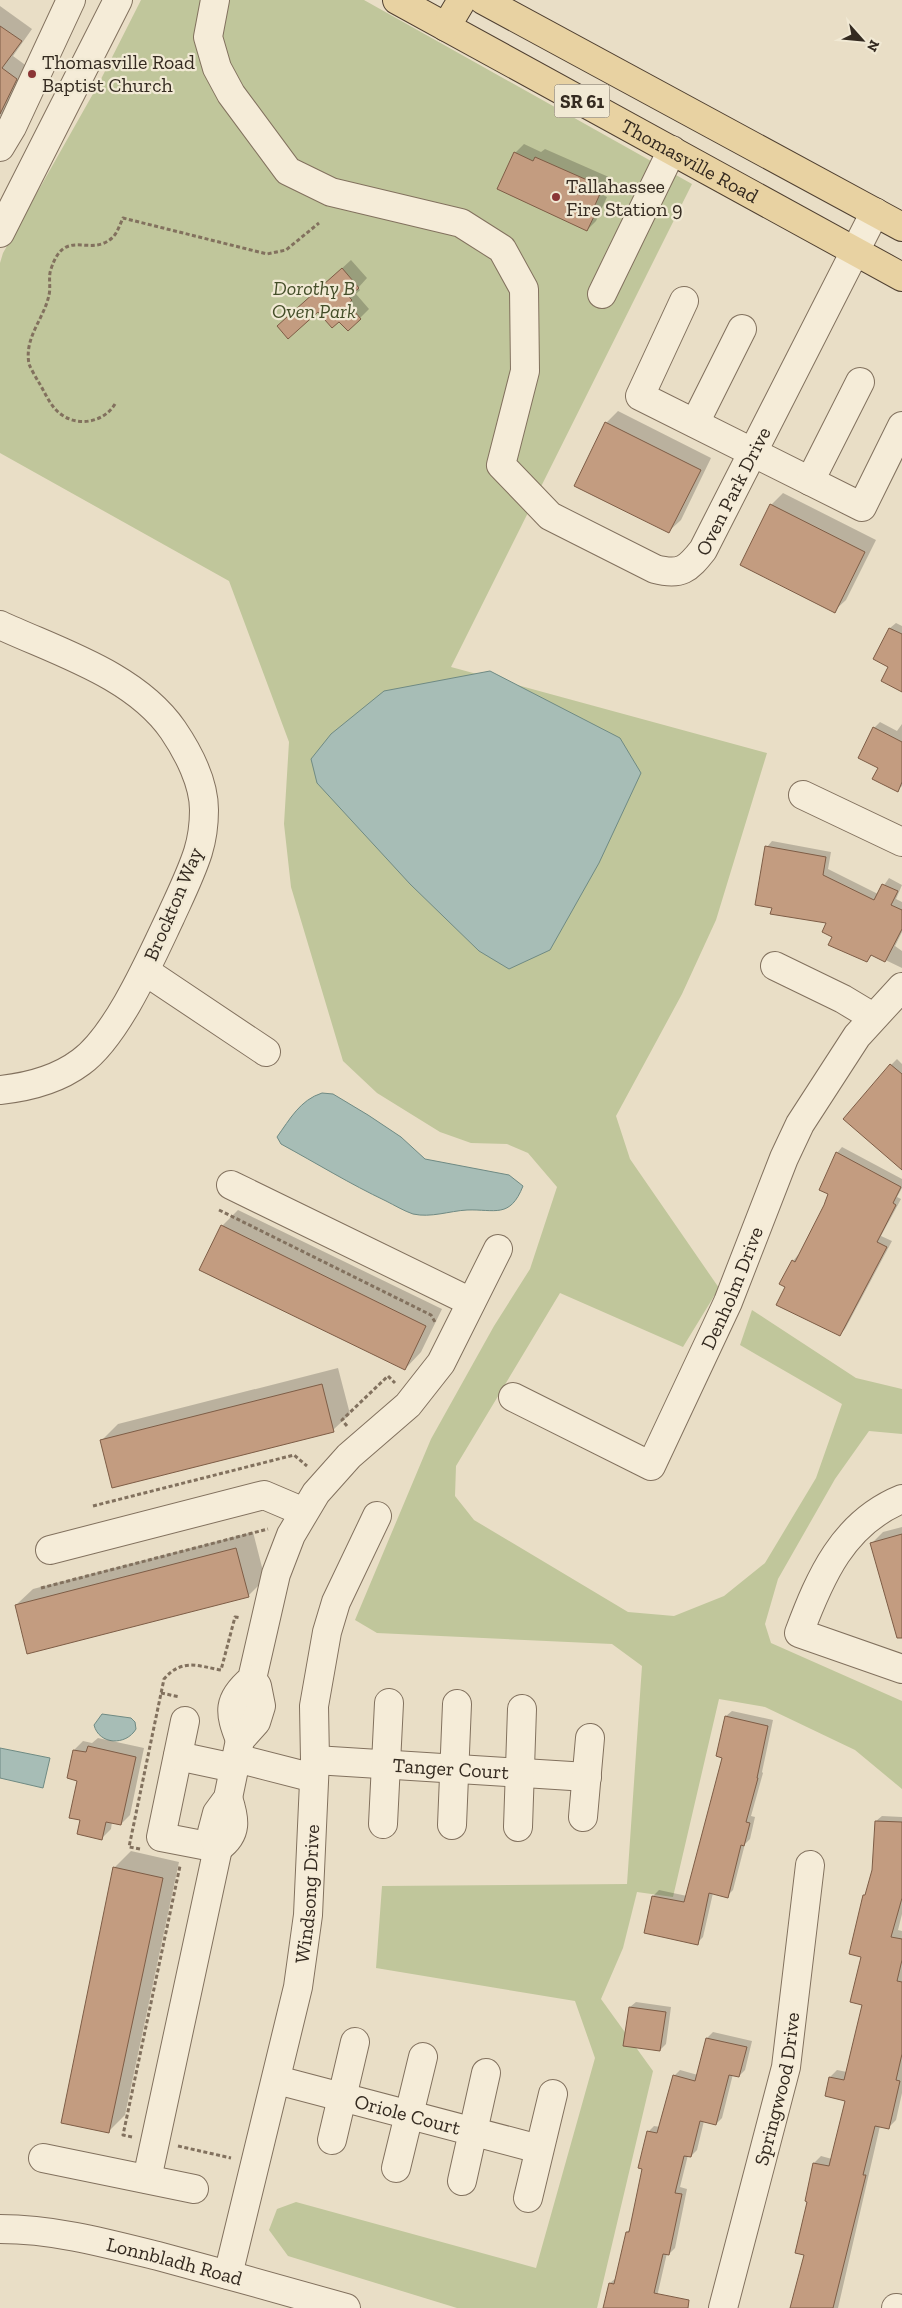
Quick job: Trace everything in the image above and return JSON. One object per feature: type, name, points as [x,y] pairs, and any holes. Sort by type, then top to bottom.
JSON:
[{"type":"main road","name":"Thomasville Road","points":[[398,0],[902,277]]},
{"type":"main road","points":[[446,27],[462,0]]},
{"type":"main road","name":"Thomasville Road","points":[[483,0],[902,227]]},
{"type":"main road","points":[[672,150],[690,113]]},
{"type":"street","points":[[0,147],[12,127],[71,0]]},
{"type":"street","points":[[0,233],[118,0]]},
{"type":"street","name":"Oven Park Drive","points":[[215,0],[208,36],[217,68],[231,94],[288,171],[331,192],[461,223],[502,249],[524,289],[525,371],[501,465],[550,516],[655,570],[668,573],[690,567],[703,550],[853,251],[875,212]]},
{"type":"street","points":[[602,294],[672,150]]},
{"type":"street","points":[[684,301],[640,396],[862,507],[902,426]]},
{"type":"street","points":[[695,424],[742,329]]},
{"type":"street","points":[[810,481],[860,382]]},
{"type":"street","name":"Brockton Way","points":[[0,625],[103,672],[128,686],[157,710],[173,730],[190,760],[201,793],[204,810],[200,840],[181,892],[145,971],[102,1043],[81,1062],[54,1078],[31,1086],[0,1090]]},
{"type":"street","points":[[803,795],[902,842]]},
{"type":"street","points":[[775,966],[843,999],[873,1016]]},
{"type":"street","points":[[145,971],[266,1052]]},
{"type":"street","name":"Denholm Drive","points":[[514,1397],[651,1466],[728,1302],[784,1158],[800,1124],[857,1036],[873,1016],[902,987]]},
{"type":"street","points":[[231,1185],[471,1302]]},
{"type":"street","points":[[146,2179],[218,1848],[212,1832],[217,1813],[228,1798],[236,1755],[231,1707],[244,1686],[252,1679],[276,1574],[291,1536],[316,1493],[349,1456],[408,1405],[435,1370],[498,1249]]},
{"type":"street","points":[[50,1550],[264,1495],[304,1512]]},
{"type":"street","points":[[902,1499],[890,1504],[858,1527],[831,1559],[813,1594],[799,1633],[902,1669]]},
{"type":"street","name":"Windsong Drive","points":[[228,2274],[277,2080],[298,1987],[308,1915],[315,1769],[314,1706],[327,1632],[336,1602],[377,1516]]},
{"type":"street","points":[[383,1824],[389,1703]]},
{"type":"street","points":[[452,1825],[457,1704]]},
{"type":"street","points":[[518,1827],[522,1709]]},
{"type":"street","points":[[185,1722],[161,1837],[218,1848]]},
{"type":"street","points":[[583,1817],[590,1738]]},
{"type":"street","name":"Tanger Court","points":[[178,1756],[236,1755],[315,1769],[386,1764],[587,1776]]},
{"type":"street","name":"Springwood Drive","points":[[723,2308],[786,2066],[810,1865]]},
{"type":"street","points":[[332,2140],[355,2042]]},
{"type":"street","points":[[396,2168],[423,2057]]},
{"type":"street","points":[[462,2181],[486,2073]]},
{"type":"street","name":"Oriole Court","points":[[277,2080],[539,2149]]},
{"type":"street","points":[[528,2198],[552,2094]]},
{"type":"street","points":[[43,2158],[194,2188]]},
{"type":"street","name":"Lonnbladh Road","points":[[0,2229],[61,2234],[102,2242],[228,2274],[346,2308]]},
{"type":"path","points":[[115,404],[110,413],[98,419],[73,420],[62,415],[51,404],[30,365],[29,342],[49,295],[50,271],[58,252],[66,246],[104,244],[114,237],[123,218],[267,254],[286,250],[319,223]]},
{"type":"path","points":[[219,1210],[431,1315],[438,1327]]},
{"type":"path","points":[[351,1431],[342,1420],[388,1376],[401,1390]]},
{"type":"path","points":[[93,1506],[294,1455],[315,1472]]},
{"type":"path","points":[[40,1588],[269,1528]]},
{"type":"path","points":[[133,2137],[123,2135],[182,1858]]},
{"type":"path","points":[[177,2146],[238,2159]]},
{"type":"green space","name":"Dorothy B Oven Park","points":[[141,0],[364,0],[692,184],[451,667],[767,753],[716,920],[682,994],[616,1116],[630,1159],[719,1288],[683,1347],[560,1293],[456,1466],[455,1496],[474,1520],[628,1612],[674,1616],[724,1596],[765,1563],[816,1478],[842,1404],[740,1345],[752,1310],[856,1378],[902,1389],[902,1434],[869,1431],[835,1479],[778,1579],[765,1624],[771,1643],[902,1701],[902,1789],[855,1750],[765,1707],[719,1699],[673,1897],[637,1892],[623,1948],[601,1999],[653,2071],[597,2308],[457,2308],[288,2256],[269,2230],[277,2209],[296,2202],[536,2268],[595,2058],[575,2001],[376,1968],[382,1886],[627,1884],[642,1666],[612,1644],[377,1633],[355,1620],[431,1439],[494,1326],[530,1269],[557,1187],[528,1153],[507,1144],[471,1143],[440,1132],[377,1093],[343,1061],[291,887],[284,824],[289,742],[229,581],[0,453],[0,263],[3,253],[98,85]]},
{"type":"water","points":[[490,671],[620,738],[641,773],[599,863],[550,950],[509,969],[479,951],[410,884],[317,783],[311,759],[331,734],[384,691]]},
{"type":"water","points":[[322,1093],[333,1094],[368,1115],[401,1137],[425,1159],[509,1175],[523,1186],[513,1204],[501,1210],[467,1210],[433,1215],[413,1214],[406,1211],[359,1188],[281,1144],[277,1137],[291,1117],[308,1100]]},
{"type":"water","points":[[102,1714],[131,1718],[135,1722],[136,1729],[132,1735],[126,1738],[113,1741],[107,1740],[97,1732],[94,1725]]},
{"type":"water","points":[[0,1748],[50,1758],[43,1788],[0,1778]]},
{"type":"building","points":[[0,26],[22,41],[2,68],[17,79],[0,114]]},
{"type":"building","name":"Tallahassee Fire Station 9","points":[[514,152],[533,161],[535,157],[603,187],[595,205],[599,206],[587,231],[497,189]]},
{"type":"building","points":[[342,268],[359,288],[349,297],[352,300],[348,304],[361,319],[348,331],[339,322],[332,328],[318,312],[288,339],[277,326]]},
{"type":"building","points":[[605,422],[701,470],[669,533],[574,486]]},
{"type":"building","points":[[770,504],[865,552],[835,613],[740,565]]},
{"type":"building","points":[[889,628],[902,634],[902,692],[881,681],[888,667],[873,659]]},
{"type":"building","points":[[873,727],[902,742],[902,782],[898,792],[872,779],[878,768],[858,758]]},
{"type":"building","points":[[765,846],[826,857],[823,875],[874,900],[882,884],[898,891],[891,905],[902,910],[902,929],[885,962],[871,955],[867,962],[828,945],[832,937],[822,932],[826,923],[770,914],[772,908],[755,905]]},
{"type":"building","points":[[890,1064],[902,1074],[902,1170],[843,1119]]},
{"type":"building","points":[[836,1152],[901,1187],[893,1203],[896,1205],[877,1242],[887,1247],[840,1336],[776,1305],[785,1287],[779,1284],[792,1260],[795,1262],[824,1205],[828,1194],[819,1190]]},
{"type":"building","points":[[221,1225],[426,1326],[405,1370],[199,1270]]},
{"type":"building","points":[[322,1384],[334,1432],[112,1488],[100,1440]]},
{"type":"building","points":[[902,1534],[902,1638],[897,1638],[870,1543]]},
{"type":"building","points":[[236,1548],[249,1597],[27,1654],[15,1605]]},
{"type":"building","points":[[725,1716],[768,1726],[758,1778],[746,1822],[750,1823],[744,1846],[741,1845],[728,1898],[709,1893],[698,1945],[644,1933],[652,1896],[684,1902],[722,1758],[716,1756]]},
{"type":"building","points":[[88,1746],[136,1757],[121,1825],[106,1822],[102,1840],[77,1834],[80,1820],[69,1818],[77,1781],[67,1778],[73,1750],[86,1752]]},
{"type":"building","points":[[875,1821],[902,1822],[902,1898],[891,1937],[902,1939],[902,1960],[897,1981],[902,1982],[902,2054],[896,2080],[900,2081],[889,2129],[875,2126],[863,2175],[866,2175],[833,2308],[790,2308],[804,2255],[795,2253],[807,2202],[805,2201],[813,2163],[829,2166],[845,2101],[825,2096],[829,2077],[844,2080],[862,2005],[850,2002],[861,1957],[849,1954],[863,1895],[865,1895],[872,1870]]},
{"type":"building","points":[[113,1867],[163,1878],[109,2133],[61,2123]]},
{"type":"building","points":[[629,2007],[666,2012],[660,2051],[623,2046]]},
{"type":"building","points":[[706,2038],[747,2047],[739,2077],[729,2075],[716,2125],[700,2121],[691,2157],[684,2156],[675,2193],[682,2194],[669,2255],[663,2254],[654,2293],[689,2300],[688,2308],[603,2308],[609,2283],[614,2284],[626,2232],[629,2232],[642,2169],[638,2168],[647,2131],[657,2133],[673,2075],[695,2081]]},
{"type":"place","name":"Thomasville Road Baptist Church","points":[[32,74]]},
{"type":"place","name":"Tallahassee Fire Station 9","points":[[556,197]]}]
